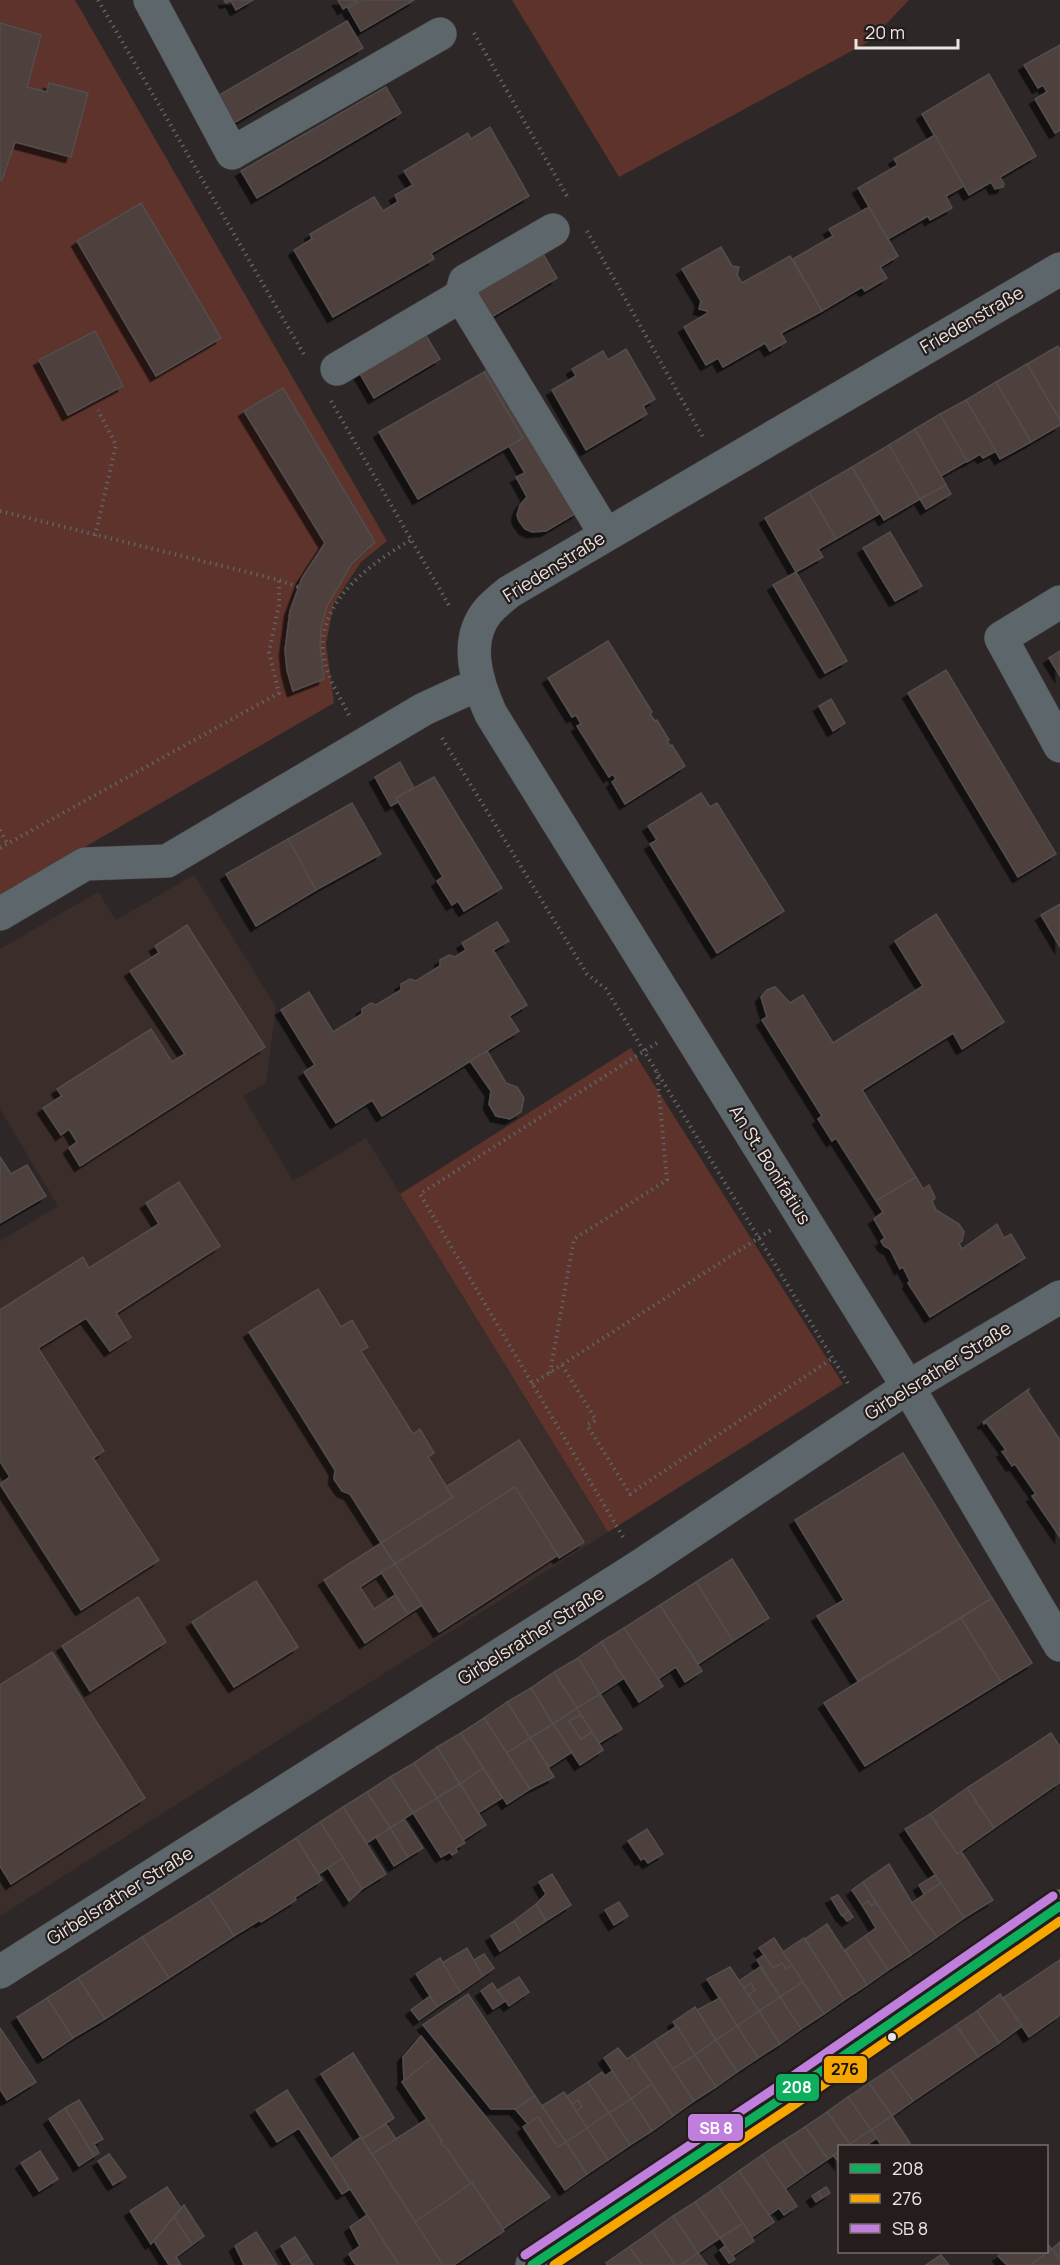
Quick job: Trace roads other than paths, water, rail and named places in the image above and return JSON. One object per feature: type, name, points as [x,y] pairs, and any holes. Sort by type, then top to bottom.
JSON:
[{"type":"main road","points":[[532,2265],[784,2097],[1060,1906]]},
{"type":"street","points":[[150,0],[232,153],[440,34]]},
{"type":"street","points":[[325,378],[461,296],[465,281],[553,230]]},
{"type":"street","name":"Friedenstraße","points":[[478,686],[475,650],[477,632],[487,613],[509,592],[1060,268]]},
{"type":"street","points":[[461,296],[606,535]]},
{"type":"street","points":[[1060,602],[1001,638],[1060,746]]},
{"type":"street","points":[[0,914],[85,864],[167,861],[424,709],[478,686]]},
{"type":"street","name":"An St. Bonifatius","points":[[478,686],[491,714],[908,1387],[1060,1645]]},
{"type":"street","name":"Girbelsrather Straße","points":[[0,1972],[640,1566],[908,1387],[1060,1297]]}]
